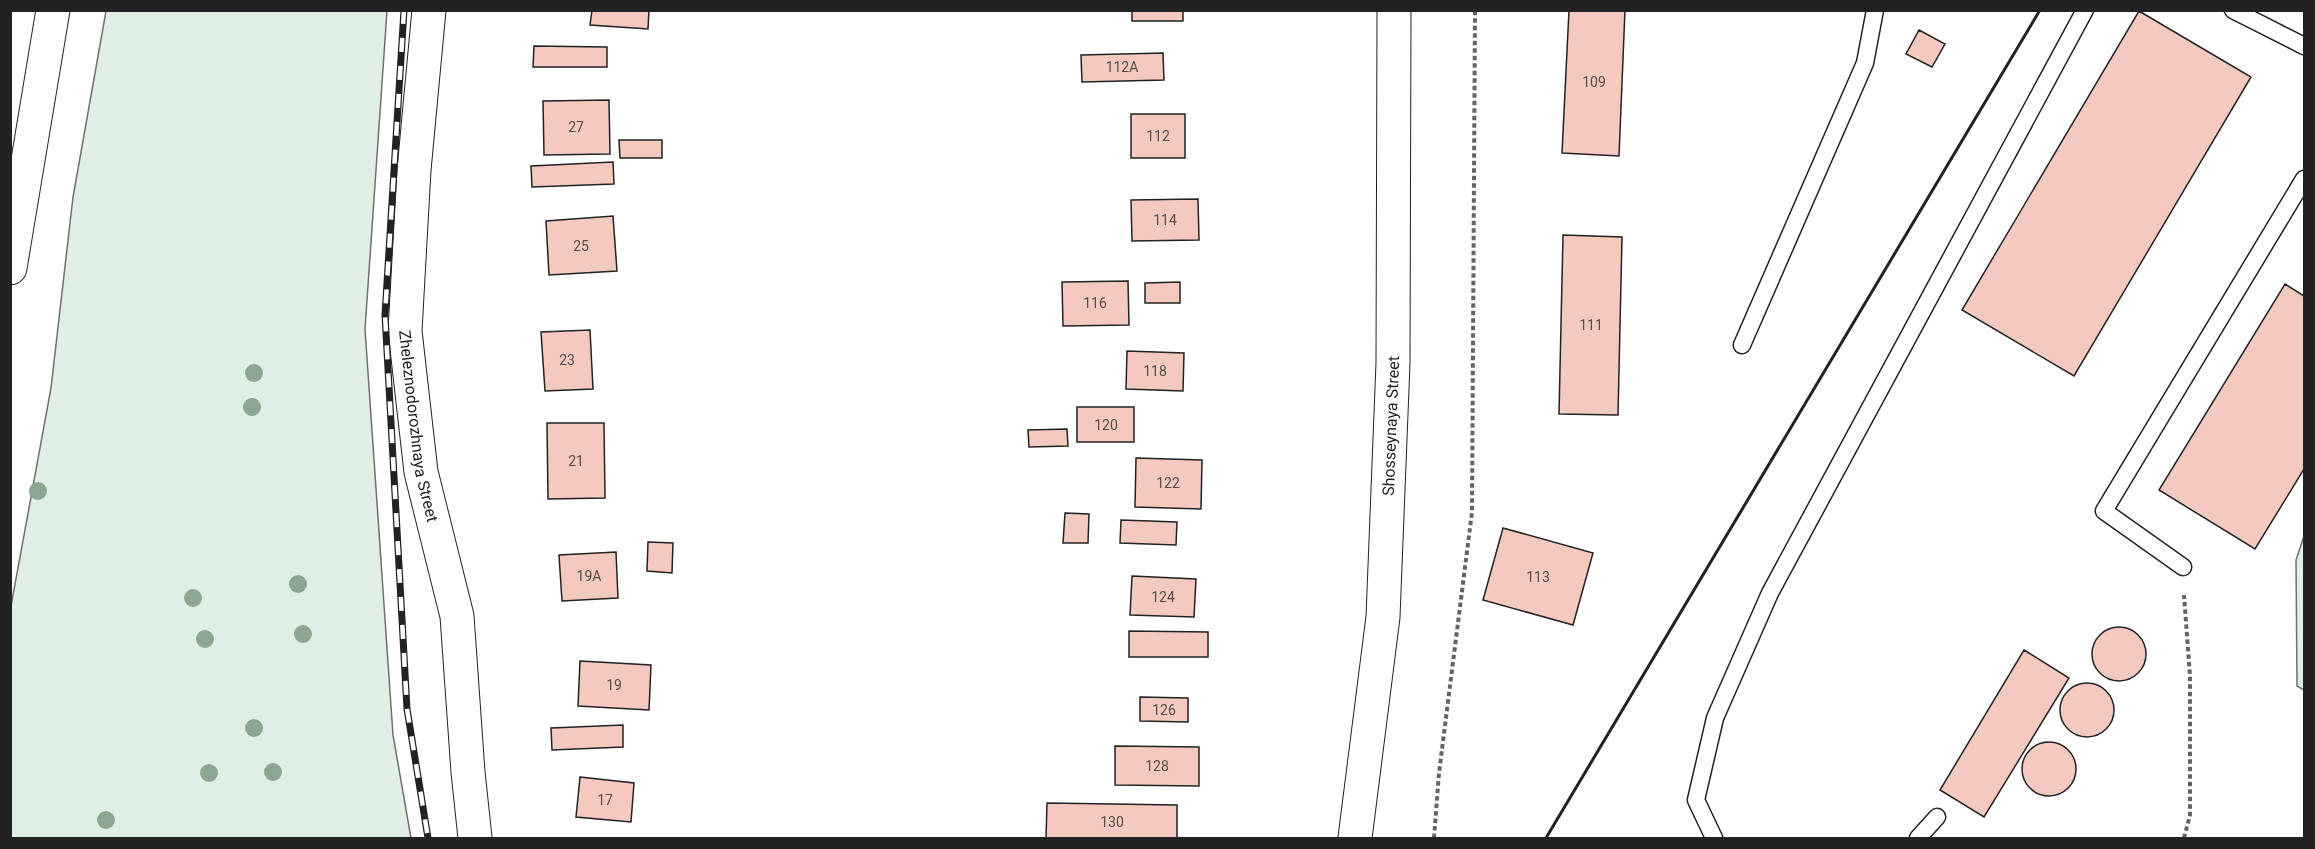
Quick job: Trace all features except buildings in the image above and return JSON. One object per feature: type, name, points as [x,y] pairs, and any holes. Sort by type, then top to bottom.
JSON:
[{"type":"street","points":[[10,268],[53,10]]},
{"type":"street","name":"Zheleznodorozhnaya Street","points":[[429,10],[414,170],[405,331],[421,472],[457,616],[468,772],[476,838]]},
{"type":"street","name":"Shosseynaya Street","points":[[1355,838],[1384,605],[1393,363],[1394,10]]},
{"type":"lane","points":[[1742,345],[1865,63],[1875,10]]},
{"type":"lane","points":[[1714,838],[1696,800],[1715,718],[1766,603],[2085,10]]},
{"type":"lane","points":[[2233,10],[2304,46]]},
{"type":"lane","points":[[2183,567],[2104,511],[2304,180]]},
{"type":"lane","points":[[1918,838],[1937,817]]},
{"type":"path","points":[[1434,838],[1439,773],[1472,512],[1474,10]]},
{"type":"path","points":[[2183,567],[2190,676],[2190,815],[2184,838]]},
{"type":"green space","points":[[106,11],[387,11],[365,329],[393,735],[411,838],[11,838],[11,606],[51,388],[73,197]]},
{"type":"green space","points":[[2304,536],[2304,690],[2297,686],[2296,560]]},
{"type":"railway","points":[[404,10],[385,315],[407,709],[428,838]]},
{"type":"wall","points":[[1546,838],[2040,10]]}]
